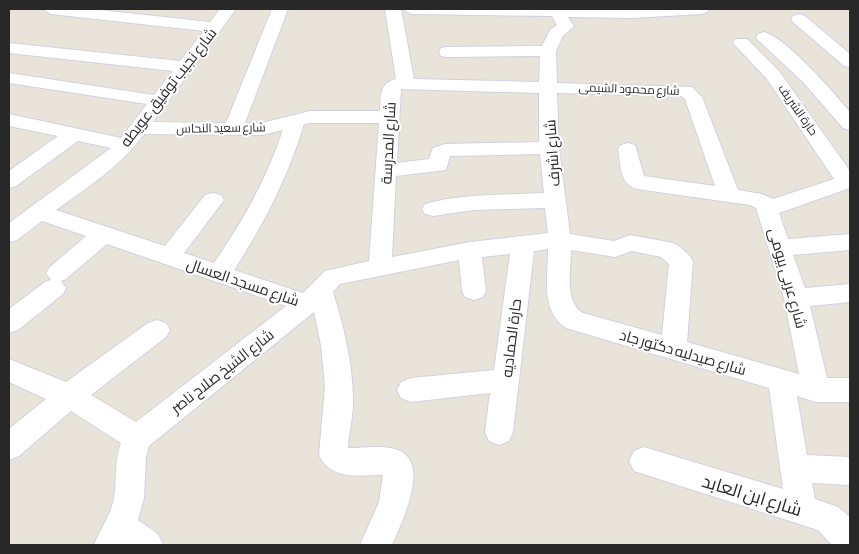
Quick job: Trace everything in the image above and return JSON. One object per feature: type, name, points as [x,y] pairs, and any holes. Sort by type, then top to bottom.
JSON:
[{"type":"street","points":[[51,9],[117,12],[215,27]]},
{"type":"street","name":"شارع نجيب توفيق عويطه","points":[[9,234],[110,160],[126,145],[161,101],[228,9]]},
{"type":"street","points":[[233,129],[280,9]]},
{"type":"street","points":[[393,9],[406,84]]},
{"type":"street","points":[[411,9],[557,11],[702,9]]},
{"type":"street","points":[[451,84],[446,45],[548,50],[556,33],[566,26],[557,11]]},
{"type":"street","points":[[798,19],[850,62]]},
{"type":"street","points":[[764,37],[795,62],[823,89],[850,124]]},
{"type":"street","name":"حارة الشريف","points":[[741,44],[773,75],[848,182]]},
{"type":"street","points":[[9,48],[185,67]]},
{"type":"street","name":"شارع اشرف","points":[[548,50],[549,148],[560,240],[560,302]]},
{"type":"street","points":[[9,78],[161,101]]},
{"type":"street","name":"شارع المدرسة","points":[[380,267],[392,87],[398,84],[549,86]]},
{"type":"street","name":"شارع محمود الشيمى","points":[[549,86],[679,90],[689,93],[693,97],[728,195]]},
{"type":"street","name":"شارع سعيد النحاس","points":[[140,128],[262,129],[329,115],[390,116]]},
{"type":"street","points":[[9,120],[126,145]]},
{"type":"street","points":[[219,274],[249,230],[271,190],[286,154],[295,121]]},
{"type":"street","points":[[9,181],[74,134]]},
{"type":"street","points":[[387,170],[439,165],[440,152],[445,150],[549,148]]},
{"type":"street","name":"شارع عربى بيومى","points":[[628,149],[634,180],[637,182],[758,200],[765,204],[796,298],[816,390]]},
{"type":"street","points":[[767,209],[848,182]]},
{"type":"street","points":[[169,257],[213,200]]},
{"type":"street","points":[[433,209],[474,203],[556,200]]},
{"type":"street","name":"شارع مسجد العسال","points":[[39,212],[219,274],[314,297],[334,277],[470,250],[560,240],[615,249],[630,243],[668,250],[681,261],[674,349]]},
{"type":"street","points":[[9,323],[104,234]]},
{"type":"street","points":[[781,248],[850,242]]},
{"type":"street","name":"حارة الحماديه","points":[[499,432],[523,244]]},
{"type":"street","points":[[470,250],[474,291]]},
{"type":"street","points":[[796,298],[850,293]]},
{"type":"street","points":[[314,297],[331,323],[338,361],[339,404],[334,455],[341,462],[394,462],[399,467],[394,504],[376,545]]},
{"type":"street","name":"شارع الشيخ صلاح ناصر","points":[[137,438],[314,297]]},
{"type":"street","name":"شارع صيدليه دكتور جاد","points":[[560,302],[567,316],[575,321],[816,390],[850,390]]},
{"type":"street","points":[[9,447],[69,396],[158,330]]},
{"type":"street","points":[[9,370],[69,396],[137,438],[131,456],[129,498],[115,536],[147,545]]},
{"type":"street","points":[[411,390],[506,380]]},
{"type":"street","points":[[781,380],[801,510]]},
{"type":"street","name":"شارع ابن العابد","points":[[644,462],[832,521],[841,530],[848,545]]},
{"type":"street","points":[[795,468],[850,471]]}]
